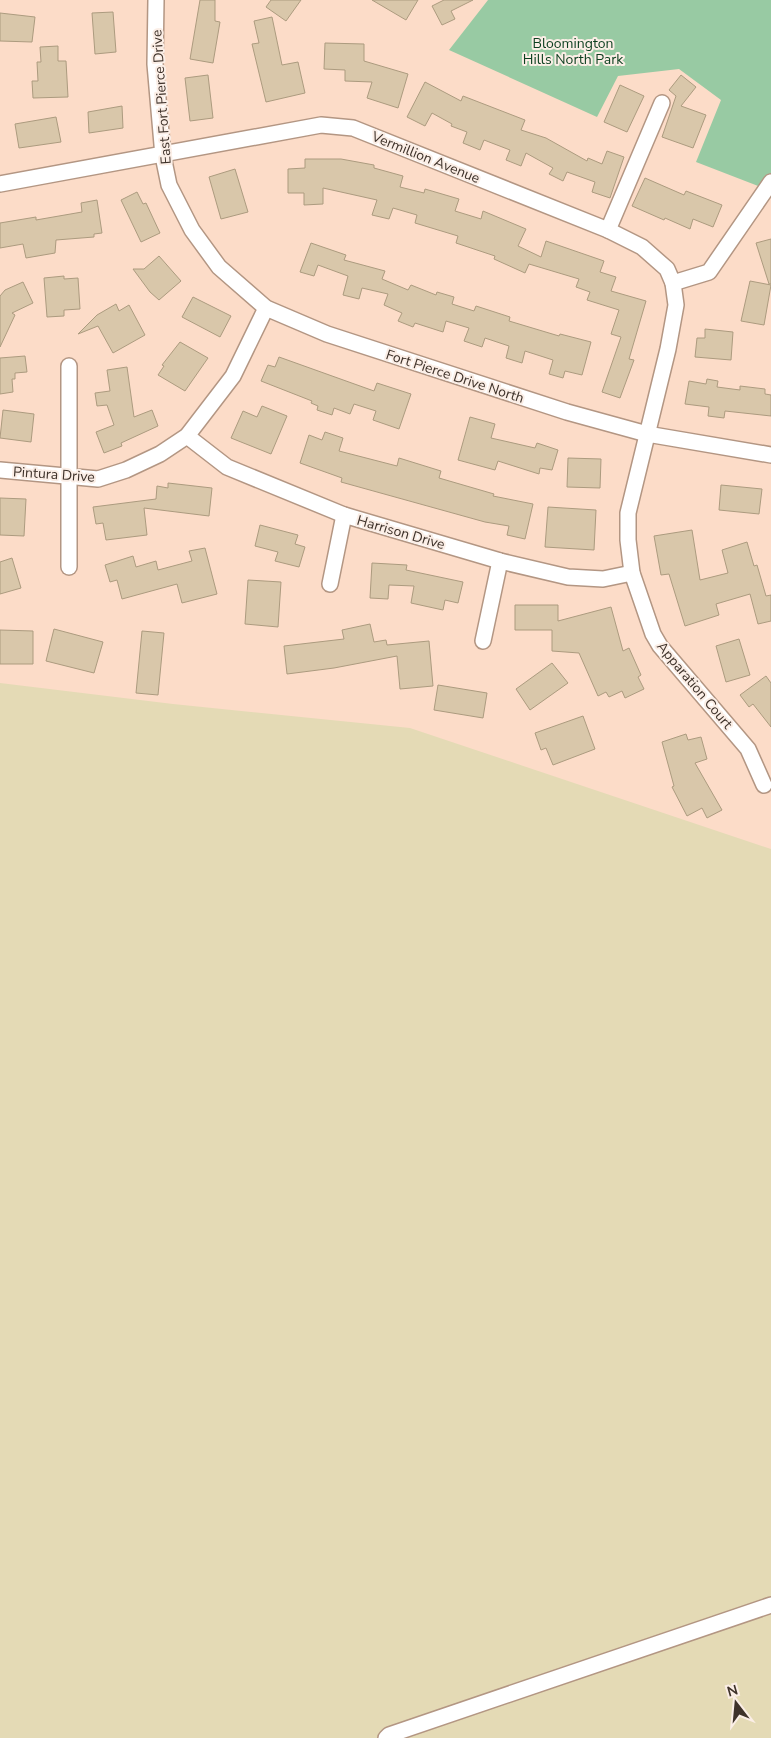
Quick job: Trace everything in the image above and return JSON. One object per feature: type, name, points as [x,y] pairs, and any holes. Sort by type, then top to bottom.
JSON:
[{"type":"street","name":"East Fort Pierce Drive","points":[[156,0],[155,64],[163,156],[169,185],[192,230],[219,267],[266,308]]},
{"type":"street","points":[[608,230],[662,103]]},
{"type":"street","name":"Vermillion Avenue","points":[[0,184],[163,156],[321,125],[352,128],[608,230],[642,247],[658,259],[667,269],[673,283],[676,305],[648,434]]},
{"type":"street","points":[[673,283],[709,272],[771,182]]},
{"type":"street","name":"Fort Pierce Drive North","points":[[266,308],[327,334],[567,412],[648,434],[771,455]]},
{"type":"street","name":"Pintura Drive","points":[[0,470],[98,479],[126,470],[160,454],[187,436],[233,376],[266,308]]},
{"type":"street","points":[[69,366],[69,567]]},
{"type":"street","name":"Apparation Court","points":[[648,434],[628,513],[628,540],[632,573],[644,609],[660,646],[748,749],[764,785]]},
{"type":"street","name":"Harrison Drive","points":[[187,436],[227,467],[344,516],[500,561],[568,577],[603,579],[632,573]]},
{"type":"street","points":[[330,584],[344,516]]},
{"type":"street","points":[[483,641],[500,561]]},
{"type":"street","points":[[386,1738],[389,1735],[771,1605]]},
{"type":"green space","name":"Bloomington Hills North Park","points":[[488,0],[771,0],[771,191],[696,162],[721,100],[679,69],[618,76],[597,117],[449,50]]},
{"type":"sand","points":[[0,683],[173,704],[410,728],[771,849],[771,1738],[0,1738]]},
{"type":"building","points":[[200,0],[215,0],[215,21],[220,22],[213,63],[190,59]]},
{"type":"building","points":[[271,0],[301,0],[286,21],[266,7]]},
{"type":"building","points":[[372,0],[418,0],[406,20]]},
{"type":"building","points":[[444,0],[473,0],[451,11],[455,19],[442,25],[432,6]]},
{"type":"building","points":[[113,12],[116,52],[95,54],[92,13]]},
{"type":"building","points":[[0,13],[35,17],[32,42],[0,41]]},
{"type":"building","points":[[272,17],[282,65],[298,62],[305,93],[266,102],[252,44],[259,43],[254,21]]},
{"type":"building","points":[[325,43],[364,44],[364,61],[408,74],[398,108],[367,98],[372,82],[345,81],[345,70],[324,69]]},
{"type":"building","points":[[58,46],[58,61],[66,61],[68,97],[33,98],[32,81],[38,81],[37,62],[41,62],[40,47]]},
{"type":"building","points":[[208,75],[213,118],[190,121],[185,78]]},
{"type":"building","points":[[681,75],[696,87],[681,106],[706,115],[693,148],[662,137],[676,96],[669,90]]},
{"type":"building","points":[[425,82],[461,101],[463,96],[525,120],[521,130],[546,138],[587,161],[588,158],[602,164],[607,151],[624,157],[610,198],[592,192],[595,182],[567,172],[563,181],[549,174],[553,168],[526,153],[521,166],[506,160],[510,150],[484,140],[480,150],[463,143],[467,132],[451,126],[452,124],[432,113],[425,126],[407,117]]},
{"type":"building","points":[[620,85],[644,96],[627,132],[604,122]]},
{"type":"building","points":[[122,106],[123,128],[89,133],[88,112]]},
{"type":"building","points":[[56,117],[61,142],[19,148],[15,124]]},
{"type":"building","points":[[305,159],[341,159],[374,165],[374,168],[403,176],[400,187],[424,193],[425,189],[459,199],[455,211],[481,219],[483,211],[526,229],[518,246],[541,257],[546,241],[604,261],[600,272],[616,277],[611,291],[646,301],[629,359],[634,360],[620,398],[602,392],[621,337],[611,334],[619,310],[587,300],[590,292],[576,287],[579,279],[529,264],[525,273],[494,259],[495,256],[456,243],[458,236],[415,223],[417,215],[393,208],[389,219],[372,215],[377,200],[323,188],[323,204],[304,205],[304,193],[288,193],[288,169],[305,168]]},
{"type":"building","points":[[235,169],[248,212],[221,219],[209,177]]},
{"type":"building","points":[[645,178],[684,195],[686,191],[722,205],[713,227],[693,219],[690,229],[632,206]]},
{"type":"building","points":[[137,192],[143,204],[146,203],[160,233],[141,242],[121,200]]},
{"type":"building","points":[[97,200],[102,233],[94,234],[94,237],[56,240],[55,253],[26,258],[23,244],[0,248],[0,223],[36,217],[36,220],[82,212],[81,203]]},
{"type":"building","points":[[771,239],[771,284],[769,284],[756,243]]},
{"type":"building","points":[[311,243],[346,255],[344,260],[385,271],[382,279],[408,290],[411,285],[436,295],[437,292],[454,297],[452,304],[474,311],[476,306],[510,317],[509,321],[559,336],[560,334],[591,342],[582,375],[565,371],[563,378],[549,374],[553,360],[525,351],[522,363],[506,358],[509,346],[485,338],[482,347],[464,341],[469,328],[446,321],[443,332],[415,323],[413,327],[398,321],[402,313],[384,305],[388,294],[362,288],[359,299],[343,295],[348,276],[318,265],[314,276],[300,272]]},
{"type":"building","points":[[159,256],[181,281],[159,300],[150,292],[133,269],[144,269]]},
{"type":"building","points":[[64,276],[64,279],[78,278],[80,309],[64,310],[64,316],[47,317],[44,278]]},
{"type":"building","points":[[750,281],[771,285],[764,325],[741,321]]},
{"type":"building","points":[[23,282],[33,303],[12,313],[15,315],[0,347],[0,296],[5,290]]},
{"type":"building","points":[[193,297],[231,316],[220,337],[182,317]]},
{"type":"building","points":[[116,304],[119,311],[129,305],[145,335],[113,353],[98,326],[78,334],[97,315]]},
{"type":"building","points":[[705,329],[733,332],[731,360],[695,357],[697,338],[705,338]]},
{"type":"building","points":[[180,342],[208,358],[185,391],[158,375],[164,366],[162,365]]},
{"type":"building","points":[[25,356],[27,372],[15,373],[15,379],[12,379],[13,392],[0,394],[0,358]]},
{"type":"building","points":[[279,357],[374,391],[377,383],[411,394],[399,429],[373,420],[376,411],[354,404],[350,414],[334,408],[332,415],[317,410],[318,406],[311,403],[312,401],[261,381],[268,365],[275,367]]},
{"type":"building","points":[[127,367],[134,417],[152,410],[158,426],[121,443],[122,446],[104,453],[96,432],[114,425],[107,405],[97,406],[95,393],[110,391],[107,370]]},
{"type":"building","points":[[707,379],[718,381],[717,387],[740,390],[740,386],[765,389],[765,394],[771,395],[771,416],[725,411],[724,418],[708,416],[709,407],[685,404],[689,381],[706,384]]},
{"type":"building","points":[[262,406],[287,416],[271,454],[231,438],[243,411],[257,417]]},
{"type":"building","points":[[3,410],[34,414],[31,442],[0,438]]},
{"type":"building","points":[[470,417],[495,424],[491,438],[535,448],[537,443],[558,450],[552,470],[540,468],[539,474],[498,461],[495,470],[458,460]]},
{"type":"building","points":[[325,432],[343,438],[339,451],[397,466],[399,458],[441,471],[439,478],[494,494],[493,496],[533,504],[525,539],[507,535],[509,526],[485,522],[341,482],[342,478],[300,463],[309,435],[322,440]]},
{"type":"building","points":[[568,458],[601,459],[600,488],[567,487]]},
{"type":"building","points":[[168,483],[212,488],[209,516],[144,508],[147,535],[106,540],[103,523],[96,524],[93,507],[156,499],[157,486],[168,488]]},
{"type":"building","points":[[721,485],[762,489],[759,514],[719,510]]},
{"type":"building","points":[[0,498],[26,499],[24,536],[0,535]]},
{"type":"building","points":[[548,507],[596,510],[594,550],[545,547]]},
{"type":"building","points":[[260,525],[298,535],[295,544],[305,547],[299,567],[275,561],[278,552],[255,546]]},
{"type":"building","points":[[692,530],[700,580],[728,573],[722,550],[747,542],[754,566],[757,565],[766,596],[771,595],[771,621],[758,624],[750,594],[716,604],[719,615],[685,626],[669,574],[661,575],[654,536]]},
{"type":"building","points":[[205,548],[217,594],[182,603],[177,584],[122,599],[117,580],[110,582],[105,565],[133,556],[136,567],[156,561],[158,570],[192,561],[189,551]]},
{"type":"building","points":[[12,558],[21,588],[0,594],[0,562]]},
{"type":"building","points":[[372,563],[407,565],[406,570],[463,582],[458,603],[445,600],[443,610],[411,603],[414,586],[389,585],[388,599],[370,598]]},
{"type":"building","points":[[248,580],[281,582],[278,627],[245,624]]},
{"type":"building","points":[[515,605],[558,605],[558,621],[611,607],[623,651],[629,648],[641,675],[638,677],[644,689],[625,698],[622,691],[609,697],[606,692],[598,696],[579,653],[552,651],[552,630],[515,630]]},
{"type":"building","points":[[370,624],[374,642],[386,640],[387,645],[429,641],[433,686],[400,689],[397,656],[334,668],[287,674],[284,646],[344,639],[342,630]]},
{"type":"building","points":[[54,629],[103,642],[94,673],[46,661]]},
{"type":"building","points":[[0,630],[33,631],[33,664],[0,664]]},
{"type":"building","points":[[142,631],[164,633],[158,695],[136,693]]},
{"type":"building","points":[[739,639],[750,675],[726,682],[716,646]]},
{"type":"building","points":[[552,663],[568,683],[530,710],[516,689]]},
{"type":"building","points":[[766,676],[771,683],[771,727],[753,704],[749,707],[740,695]]},
{"type":"building","points":[[438,685],[487,693],[483,718],[434,710]]},
{"type":"building","points":[[583,716],[595,749],[553,765],[546,748],[541,750],[535,733]]},
{"type":"building","points":[[686,734],[688,740],[701,737],[707,759],[695,763],[722,810],[707,818],[702,808],[687,816],[672,787],[674,786],[662,742]]}]
